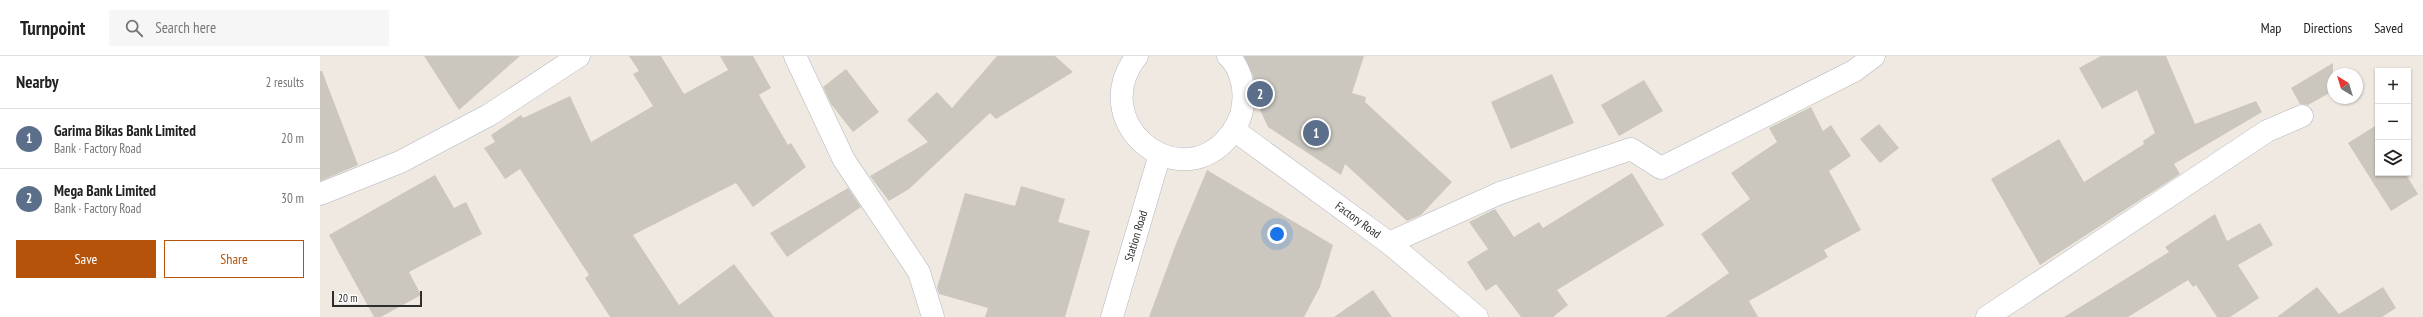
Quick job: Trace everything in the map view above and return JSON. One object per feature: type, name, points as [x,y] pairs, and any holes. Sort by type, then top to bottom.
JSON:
[{"type":"street","points":[[320,194],[400,162],[489,115],[579,56]]},
{"type":"street","points":[[795,56],[844,160],[919,272],[933,317]]},
{"type":"street","points":[[1134,57],[1122,87],[1122,108],[1129,128],[1142,144],[1160,154],[1181,158],[1202,156],[1220,146],[1234,130],[1242,113],[1244,94],[1240,76],[1228,56]]},
{"type":"street","points":[[1389,243],[1500,193],[1631,149],[1661,168],[1854,71],[1874,56]]},
{"type":"street","points":[[1987,317],[2267,131],[2302,116]]},
{"type":"street","name":"Factory Road","points":[[1234,130],[1389,243],[1477,317]]},
{"type":"street","name":"Station Road","points":[[1112,317],[1160,154]]},
{"type":"building","points":[[424,56],[520,56],[459,110]]},
{"type":"building","points":[[629,56],[661,56],[684,94],[728,70],[720,56],[753,56],[771,88],[759,95],[788,145],[791,143],[806,167],[753,207],[736,183],[633,235],[679,305],[734,264],[774,317],[610,317],[585,278],[589,275],[520,169],[505,179],[484,148],[495,142],[491,135],[521,115],[523,118],[570,96],[591,142],[653,106],[633,74],[639,71]]},
{"type":"building","points":[[997,56],[1055,56],[1073,72],[996,119],[990,113],[909,189],[889,201],[870,176],[928,142],[907,120],[937,92],[952,108]]},
{"type":"building","points":[[1244,56],[1364,56],[1352,93],[1366,97],[1365,102],[1452,182],[1421,215],[1407,221],[1345,164],[1341,175],[1268,127],[1256,101],[1253,76]]},
{"type":"building","points":[[2101,56],[2166,56],[2195,124],[2256,101],[2262,112],[2174,164],[2180,174],[2040,265],[1991,179],[2059,139],[2084,182],[2144,144],[2143,141],[2155,133],[2137,90],[2102,109],[2079,68]]},
{"type":"building","points":[[2333,63],[2333,68],[2327,68],[2327,94],[2308,105],[2300,104],[2291,88]]},
{"type":"building","points":[[846,69],[879,112],[853,132],[831,104],[823,87]]},
{"type":"building","points":[[320,71],[322,71],[358,165],[320,181]]},
{"type":"building","points":[[1552,74],[1574,123],[1511,149],[1491,102]]},
{"type":"building","points":[[1644,80],[1663,111],[1619,136],[1601,105]]},
{"type":"building","points":[[1811,107],[1823,131],[1831,125],[1851,156],[1829,171],[1861,230],[1824,250],[1828,257],[1749,301],[1758,317],[1665,317],[1729,273],[1701,234],[1750,199],[1731,173],[1777,142],[1769,128]]},
{"type":"building","points":[[1879,124],[1899,148],[1880,163],[1860,139]]},
{"type":"building","points":[[2375,126],[2375,176],[2407,176],[2418,194],[2391,211],[2348,143]]},
{"type":"building","points":[[1207,170],[1333,245],[1320,287],[1304,317],[1149,317],[1176,244]]},
{"type":"building","points":[[1632,173],[1664,225],[1557,290],[1568,305],[1553,317],[1521,317],[1496,284],[1486,291],[1467,262],[1488,249],[1469,222],[1495,209],[1514,237],[1539,222],[1543,228]]},
{"type":"building","points":[[435,175],[454,208],[466,202],[482,234],[409,272],[421,295],[381,317],[374,317],[329,235]]},
{"type":"building","points":[[1021,186],[1065,199],[1058,222],[1090,231],[1065,317],[985,317],[988,308],[939,294],[937,288],[965,193],[1015,206]]},
{"type":"building","points":[[848,188],[861,207],[787,257],[770,233]]},
{"type":"building","points":[[2215,214],[2227,241],[2260,223],[2273,245],[2238,265],[2259,298],[2230,317],[2217,317],[2196,285],[2193,287],[2188,280],[2128,317],[2064,317],[2169,252],[2165,247]]},
{"type":"building","points":[[2317,287],[2339,314],[2383,287],[2396,308],[2382,317],[2277,317]]},
{"type":"building","points":[[1373,290],[1392,317],[1334,317]]},
{"type":"place","name":"Mega Bank Limited","points":[[1260,94]]},
{"type":"place","name":"Garima Bikas Bank Limited","points":[[1316,133]]}]
